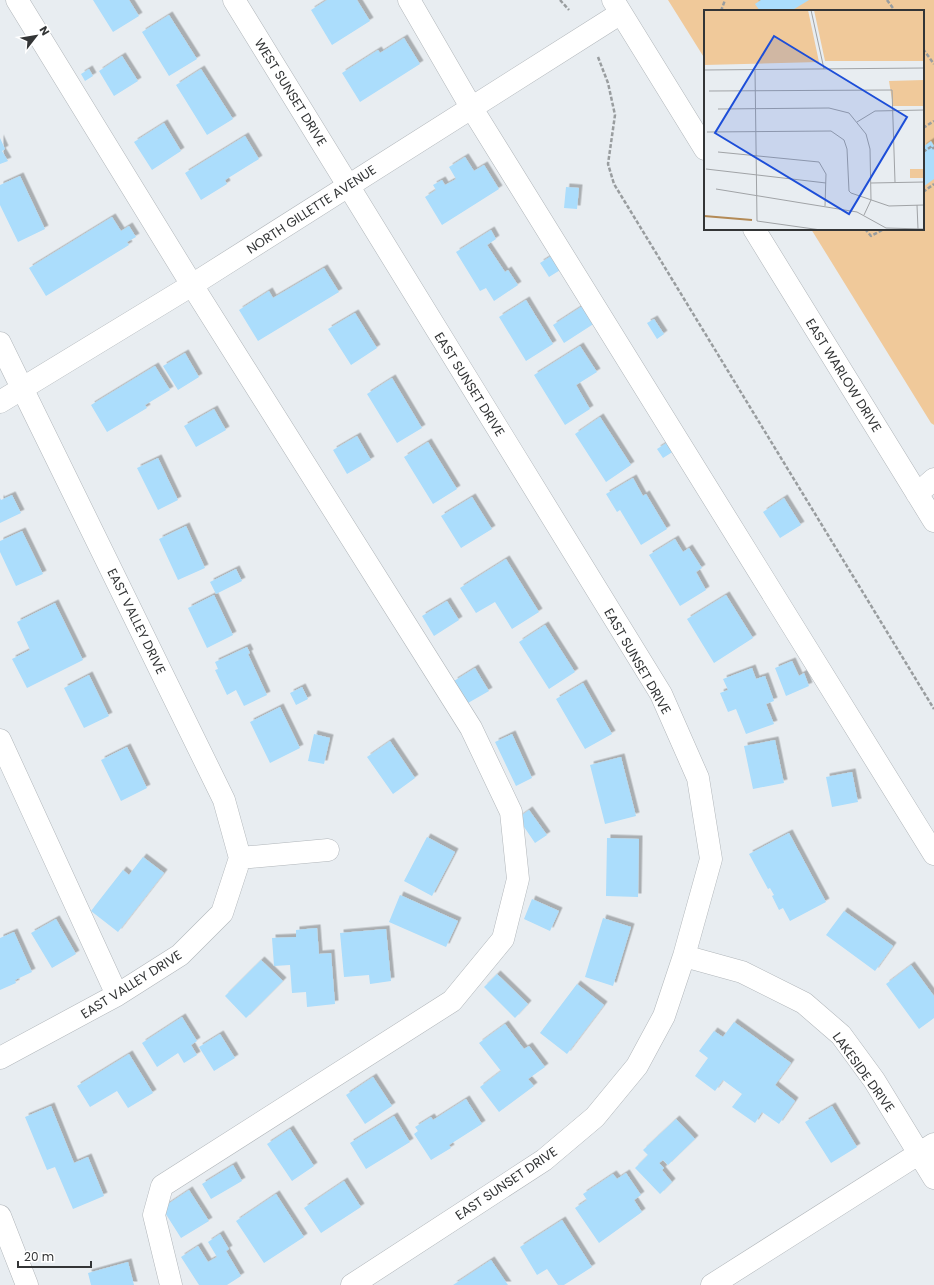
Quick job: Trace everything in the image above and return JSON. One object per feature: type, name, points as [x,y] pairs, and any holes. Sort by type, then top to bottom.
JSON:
[{"type":"street","points":[[17,0],[192,285],[471,728],[511,812],[518,878],[503,939],[452,1001],[162,1186],[154,1215],[171,1285]]},
{"type":"street","name":"WEST SUNSET DRIVE","points":[[234,0],[348,185]]},
{"type":"street","points":[[409,0],[471,107],[934,854]]},
{"type":"street","points":[[617,7],[704,147]]},
{"type":"street","name":"NORTH GILLETTE AVENUE","points":[[0,402],[192,285],[471,107],[617,7]]},
{"type":"street","name":"EAST SUNSET DRIVE","points":[[348,185],[661,694],[698,778],[711,859],[684,956],[664,1016],[637,1066],[595,1117],[544,1160],[352,1285]]},
{"type":"street","name":"EAST WARLOW DRIVE","points":[[755,230],[934,521]]},
{"type":"street","name":"EAST VALLEY DRIVE","points":[[0,343],[224,800],[240,858],[222,913],[180,956],[117,995],[0,1058]]},
{"type":"street","points":[[917,494],[934,479]]},
{"type":"street","points":[[0,740],[117,995]]},
{"type":"street","points":[[240,858],[328,850]]},
{"type":"street","name":"LAKESIDE DRIVE","points":[[684,956],[742,972],[804,1003],[841,1035],[927,1149],[934,1178]]},
{"type":"street","points":[[712,1285],[927,1149]]},
{"type":"street","points":[[0,1216],[27,1285]]},
{"type":"path","points":[[560,0],[569,10]]},
{"type":"path","points":[[721,10],[725,0]]},
{"type":"path","points":[[887,0],[894,10]]},
{"type":"path","points":[[924,50],[934,64]]},
{"type":"path","points":[[598,57],[608,83],[615,115],[608,164],[614,184],[934,709]]},
{"type":"path","points":[[924,127],[934,120]]},
{"type":"path","points":[[924,151],[932,146],[934,149]]},
{"type":"path","points":[[924,191],[934,184]]},
{"type":"path","points":[[866,230],[871,236],[882,230]]},
{"type":"shaded area","points":[[668,0],[934,0],[934,425],[931,423],[812,230],[924,230],[924,10],[704,10],[704,57]]},
{"type":"building","points":[[93,0],[129,0],[139,16],[113,32]]},
{"type":"building","points":[[327,0],[357,0],[370,21],[332,45],[311,10]]},
{"type":"building","points":[[761,0],[809,0],[793,10],[759,10],[755,4]]},
{"type":"building","points":[[169,15],[197,59],[169,76],[142,32]]},
{"type":"building","points":[[404,38],[420,64],[360,102],[342,73],[378,50],[380,53]]},
{"type":"building","points":[[122,56],[138,81],[114,96],[99,71]]},
{"type":"building","points":[[89,69],[93,76],[85,81],[81,74]]},
{"type":"building","points":[[201,69],[233,119],[207,135],[176,85]]},
{"type":"building","points":[[164,123],[181,151],[152,170],[134,142]]},
{"type":"building","points":[[245,136],[259,159],[225,180],[227,184],[201,200],[185,173]]},
{"type":"building","points":[[0,138],[5,149],[2,151],[8,161],[0,164]]},
{"type":"building","points":[[931,141],[934,146],[934,179],[924,186],[924,146]]},
{"type":"building","points":[[465,157],[474,171],[484,165],[499,189],[442,225],[425,197],[436,190],[433,185],[442,180],[445,185],[456,179],[449,167]]},
{"type":"building","points":[[20,176],[45,229],[18,242],[0,205],[0,185]]},
{"type":"building","points":[[566,187],[579,188],[577,209],[564,208]]},
{"type":"building","points":[[112,217],[121,231],[129,226],[136,237],[127,242],[129,245],[46,296],[29,268]]},
{"type":"building","points":[[491,230],[496,239],[487,245],[505,272],[508,270],[518,285],[494,301],[486,288],[480,291],[456,252]]},
{"type":"building","points":[[556,253],[565,267],[549,277],[540,263]]},
{"type":"building","points":[[324,268],[339,292],[258,341],[239,310],[269,291],[273,298]]},
{"type":"building","points":[[526,300],[553,344],[526,361],[499,317]]},
{"type":"building","points":[[584,305],[595,323],[564,343],[553,325]]},
{"type":"building","points":[[355,313],[377,348],[351,365],[328,329]]},
{"type":"building","points":[[654,319],[664,334],[657,339],[647,323]]},
{"type":"building","points":[[580,346],[597,372],[576,385],[590,409],[565,425],[534,375]]},
{"type":"building","points":[[185,353],[199,377],[178,390],[163,366]]},
{"type":"building","points":[[155,366],[170,390],[145,405],[147,408],[107,432],[91,405]]},
{"type":"building","points":[[392,378],[422,428],[397,443],[367,394]]},
{"type":"building","points":[[214,409],[226,430],[196,447],[184,426]]},
{"type":"building","points":[[600,417],[631,465],[606,482],[575,434]]},
{"type":"building","points":[[357,436],[371,460],[347,474],[333,450]]},
{"type":"building","points":[[428,442],[457,489],[433,504],[404,457]]},
{"type":"building","points":[[668,442],[674,451],[663,458],[657,449]]},
{"type":"building","points":[[158,458],[178,500],[158,510],[137,468]]},
{"type":"building","points":[[633,478],[643,496],[646,494],[667,529],[641,545],[620,510],[617,512],[606,494]]},
{"type":"building","points":[[12,495],[21,513],[0,523],[0,498],[1,500]]},
{"type":"building","points":[[472,497],[492,529],[461,548],[441,516]]},
{"type":"building","points":[[784,498],[801,525],[780,538],[763,512]]},
{"type":"building","points":[[186,526],[205,568],[178,580],[159,539]]},
{"type":"building","points":[[22,531],[43,574],[16,586],[0,552],[0,541]]},
{"type":"building","points":[[675,539],[683,552],[689,548],[702,568],[696,572],[706,590],[680,606],[649,555]]},
{"type":"building","points":[[506,559],[539,612],[512,629],[495,602],[476,613],[460,588]]},
{"type":"building","points":[[236,569],[242,581],[216,594],[210,582]]},
{"type":"building","points":[[214,595],[233,635],[207,648],[188,608]]},
{"type":"building","points":[[726,595],[753,638],[714,663],[687,619]]},
{"type":"building","points":[[447,601],[459,620],[434,636],[422,616]]},
{"type":"building","points":[[55,603],[83,660],[27,688],[12,659],[30,650],[17,622]]},
{"type":"building","points":[[545,625],[575,672],[549,689],[519,642]]},
{"type":"building","points":[[247,647],[250,653],[248,654],[267,695],[244,706],[236,690],[227,695],[215,670],[218,669],[215,662]]},
{"type":"building","points":[[792,661],[799,676],[804,673],[809,686],[786,696],[775,668]]},
{"type":"building","points":[[475,668],[489,691],[468,703],[454,681]]},
{"type":"building","points":[[752,668],[756,679],[765,676],[774,701],[766,704],[774,724],[746,734],[736,709],[728,712],[720,693],[728,690],[723,679]]},
{"type":"building","points":[[89,675],[109,716],[84,728],[64,688]]},
{"type":"building","points":[[583,683],[612,734],[585,749],[556,699]]},
{"type":"building","points":[[302,687],[308,699],[296,705],[290,693]]},
{"type":"building","points":[[280,707],[300,748],[270,763],[250,722]]},
{"type":"building","points":[[314,734],[330,738],[324,764],[308,761]]},
{"type":"building","points":[[512,734],[532,778],[516,786],[495,742]]},
{"type":"building","points":[[775,740],[784,783],[753,789],[744,746]]},
{"type":"building","points":[[390,741],[415,778],[393,794],[367,757]]},
{"type":"building","points":[[127,747],[147,788],[121,801],[101,760]]},
{"type":"building","points":[[621,757],[636,816],[605,824],[590,765]]},
{"type":"building","points":[[852,772],[858,802],[832,807],[826,777]]},
{"type":"building","points":[[529,810],[547,835],[535,843],[518,818]]},
{"type":"building","points":[[789,833],[826,902],[790,921],[783,908],[779,910],[772,896],[774,895],[770,888],[768,889],[749,854]]},
{"type":"building","points":[[427,837],[455,852],[432,896],[404,881]]},
{"type":"building","points":[[607,838],[639,839],[638,897],[606,896]]},
{"type":"building","points":[[143,857],[164,873],[118,932],[91,911],[123,870],[129,875]]},
{"type":"building","points":[[400,895],[458,921],[446,947],[389,922]]},
{"type":"building","points":[[532,899],[559,911],[550,931],[524,919]]},
{"type":"building","points":[[844,911],[893,946],[875,971],[826,935]]},
{"type":"building","points":[[603,918],[631,927],[613,986],[585,977]]},
{"type":"building","points":[[56,919],[76,954],[52,968],[31,933]]},
{"type":"building","points":[[317,928],[319,954],[331,953],[335,1004],[307,1007],[306,992],[292,993],[290,965],[274,966],[272,938],[296,937],[296,930]]},
{"type":"building","points":[[386,929],[391,981],[370,984],[369,975],[344,977],[340,933]]},
{"type":"building","points":[[14,932],[32,972],[15,980],[16,983],[0,990],[0,938]]},
{"type":"building","points":[[261,960],[283,981],[246,1018],[225,996]]},
{"type":"building","points":[[911,965],[934,996],[934,1018],[919,1029],[886,984]]},
{"type":"building","points":[[497,974],[528,1004],[515,1018],[484,987]]},
{"type":"building","points":[[577,984],[604,1005],[567,1054],[540,1033]]},
{"type":"building","points":[[182,1017],[197,1041],[191,1045],[197,1055],[184,1063],[178,1053],[157,1067],[142,1043]]},
{"type":"building","points":[[734,1022],[791,1063],[775,1085],[795,1101],[779,1124],[762,1112],[755,1123],[732,1107],[742,1094],[723,1080],[715,1091],[695,1076],[708,1058],[699,1051],[714,1031],[723,1037]]},
{"type":"building","points":[[505,1024],[524,1049],[529,1046],[545,1067],[528,1079],[534,1086],[499,1112],[480,1087],[501,1071],[479,1043]]},
{"type":"building","points":[[220,1034],[235,1058],[214,1071],[199,1047]]},
{"type":"building","points":[[129,1054],[153,1093],[128,1108],[117,1091],[90,1107],[77,1086]]},
{"type":"building","points":[[373,1077],[392,1106],[365,1124],[346,1095]]},
{"type":"building","points":[[466,1099],[482,1124],[449,1145],[451,1148],[431,1160],[414,1134],[418,1131],[415,1127],[431,1117],[433,1120]]},
{"type":"building","points":[[51,1106],[74,1163],[88,1157],[104,1196],[73,1209],[55,1167],[47,1170],[25,1117]]},
{"type":"building","points":[[832,1106],[857,1147],[831,1163],[805,1122]]},
{"type":"building","points":[[394,1116],[410,1142],[366,1169],[350,1143]]},
{"type":"building","points":[[676,1119],[695,1139],[668,1165],[663,1160],[659,1163],[664,1168],[662,1170],[672,1182],[660,1194],[635,1168],[648,1155],[643,1150]]},
{"type":"building","points":[[290,1129],[314,1166],[292,1181],[267,1144]]},
{"type":"building","points":[[233,1165],[242,1181],[211,1199],[202,1184]]},
{"type":"building","points":[[626,1173],[641,1195],[634,1200],[642,1212],[599,1243],[575,1208],[587,1200],[583,1194],[613,1174],[617,1179]]},
{"type":"building","points":[[344,1181],[361,1207],[321,1233],[304,1208]]},
{"type":"building","points":[[189,1190],[209,1221],[181,1238],[162,1208]]},
{"type":"building","points":[[276,1194],[304,1237],[264,1263],[236,1221]]},
{"type":"building","points":[[562,1220],[592,1267],[564,1285],[558,1285],[547,1269],[537,1275],[520,1247]]},
{"type":"building","points":[[220,1234],[229,1249],[226,1251],[241,1276],[227,1285],[199,1285],[181,1257],[198,1246],[208,1262],[217,1257],[208,1242]]},
{"type":"building","points":[[491,1260],[508,1285],[453,1285]]},
{"type":"building","points":[[128,1262],[134,1285],[91,1285],[88,1273]]}]
